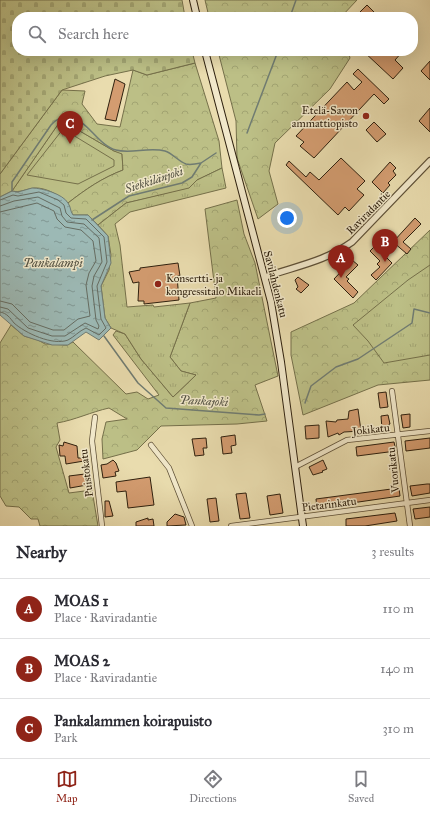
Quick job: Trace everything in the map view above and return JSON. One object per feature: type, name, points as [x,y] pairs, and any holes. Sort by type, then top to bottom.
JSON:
[{"type":"main road","points":[[193,0],[196,12]]},
{"type":"main road","name":"Savilahdenkatu","points":[[206,56],[265,277],[277,331],[303,526]]},
{"type":"street","name":"Raviradantie","points":[[265,277],[313,263],[346,246],[358,237],[430,162]]},
{"type":"street","name":"Vuorikatu","points":[[392,391],[410,526]]},
{"type":"street","name":"Puistokatu","points":[[95,417],[92,441],[102,526]]},
{"type":"street","name":"Jokikatu","points":[[295,467],[347,440],[430,431]]},
{"type":"street","points":[[151,445],[169,468],[192,526]]},
{"type":"street","name":"Pietarinkatu","points":[[231,526],[430,500]]},
{"type":"green space","points":[[0,0],[182,0],[184,12],[12,12],[12,56],[193,56],[195,63],[147,75],[133,70],[105,76],[62,90],[0,174]]},
{"type":"green space","points":[[205,0],[357,0],[346,12],[208,12]]},
{"type":"green space","points":[[219,56],[349,56],[350,58],[330,89],[275,143],[269,171],[278,204],[258,219],[237,158],[236,121]]},
{"type":"green space","points":[[195,63],[219,141],[222,168],[197,180],[188,189],[126,203],[98,225],[88,215],[73,215],[70,211],[68,203],[94,184],[123,170],[122,154],[114,151],[61,120],[12,191],[0,197],[0,174],[62,90],[85,91],[82,104],[97,124],[120,127],[133,70],[147,75]]},
{"type":"green space","points":[[61,120],[114,151],[122,153],[123,170],[94,184],[68,203],[48,190],[39,188],[12,191]]},
{"type":"green space","points":[[63,129],[114,160],[114,166],[78,184],[27,175]]},
{"type":"green space","points":[[222,168],[226,188],[130,212],[115,224],[120,245],[127,307],[153,305],[154,307],[190,303],[170,357],[181,371],[196,375],[173,397],[141,359],[125,334],[111,328],[105,318],[101,286],[109,270],[111,255],[108,236],[98,225],[126,203],[189,188],[197,180]]},
{"type":"green space","points":[[237,200],[244,234],[255,263],[278,376],[255,385],[267,421],[237,424],[161,426],[137,450],[103,459],[102,439],[106,422],[127,419],[109,408],[57,423],[60,440],[56,447],[69,493],[92,490],[98,526],[40,526],[38,519],[31,519],[19,507],[6,506],[0,496],[0,343],[11,325],[24,336],[38,340],[45,344],[67,345],[73,342],[126,394],[137,392],[148,399],[159,395],[113,335],[116,331],[125,334],[141,359],[173,397],[196,375],[181,371],[170,357],[190,303],[216,298],[205,209]]},
{"type":"green space","points":[[430,230],[430,380],[378,385],[303,415],[291,355],[291,332],[354,303]]},
{"type":"green space","points":[[430,265],[430,355],[384,363],[368,341],[353,325],[408,280]]},
{"type":"water","name":"Pankalampi","points":[[32,188],[46,190],[62,197],[69,204],[73,215],[88,215],[108,236],[111,263],[101,286],[105,318],[111,328],[99,340],[86,332],[68,345],[52,345],[24,336],[0,315],[0,197],[12,191],[18,192]]},
{"type":"building","points":[[367,5],[374,12],[360,12]]},
{"type":"building","points":[[368,56],[399,56],[395,60],[403,68],[393,79]]},
{"type":"building","points":[[430,61],[430,80],[421,71]]},
{"type":"building","points":[[358,69],[389,99],[384,104],[374,94],[314,158],[300,146],[304,142],[296,136],[347,82],[354,90],[362,82],[353,74]]},
{"type":"building","points":[[115,79],[125,84],[116,121],[105,119]]},
{"type":"building","points":[[430,108],[430,132],[419,121]]},
{"type":"building","points":[[374,122],[386,134],[377,142],[366,130]]},
{"type":"building","points":[[341,158],[365,181],[357,189],[364,195],[349,211],[345,207],[338,215],[286,165],[289,161],[306,177],[310,172],[319,180]]},
{"type":"building","points":[[390,162],[396,168],[393,171],[396,175],[388,183],[390,185],[383,193],[372,182]]},
{"type":"building","points":[[415,218],[421,224],[403,242],[411,249],[407,254],[393,242]]},
{"type":"building","points":[[375,246],[392,263],[376,280],[371,275],[380,267],[377,264],[380,261],[370,251]]},
{"type":"building","points":[[352,260],[358,265],[346,277],[349,279],[347,281],[358,292],[353,298],[334,279]]},
{"type":"building","name":"Konsertti- ja kongressitalo Mikaeli","points":[[178,263],[180,276],[177,276],[179,300],[144,304],[144,301],[138,301],[139,282],[133,283],[129,272],[140,270],[140,268]]},
{"type":"building","points":[[298,277],[309,285],[301,293],[296,289],[298,287],[295,280]]},
{"type":"building","points":[[386,392],[388,407],[380,408],[378,393]]},
{"type":"building","points":[[358,409],[361,431],[344,432],[339,435],[338,433],[328,437],[326,421],[336,422],[337,420],[348,419],[349,411]]},
{"type":"building","points":[[410,414],[410,427],[403,428],[401,415]]},
{"type":"building","points":[[388,415],[390,424],[389,428],[382,429],[381,416]]},
{"type":"building","points":[[319,425],[319,438],[306,439],[305,426]]},
{"type":"building","points":[[235,435],[236,445],[231,446],[232,453],[223,454],[221,437]]},
{"type":"building","points":[[206,438],[207,448],[203,448],[204,455],[195,456],[192,439]]},
{"type":"building","points":[[430,438],[430,448],[406,451],[405,441]]},
{"type":"building","points":[[64,442],[77,446],[78,458],[83,458],[84,461],[66,464],[65,456],[60,456],[59,445],[63,446]]},
{"type":"building","points":[[394,442],[396,451],[357,456],[356,447]]},
{"type":"building","points":[[113,460],[119,471],[115,472],[116,476],[103,478],[101,465],[107,464]]},
{"type":"building","points":[[323,460],[327,469],[313,475],[309,467]]},
{"type":"building","points":[[85,474],[87,485],[70,488],[69,476]]},
{"type":"building","points":[[150,477],[154,505],[128,508],[126,491],[117,492],[116,482]]},
{"type":"building","points":[[430,484],[430,493],[412,496],[410,486]]},
{"type":"building","points":[[399,488],[400,496],[317,508],[316,499]]},
{"type":"building","points":[[246,493],[250,518],[240,519],[236,494]]},
{"type":"building","points":[[280,494],[283,513],[270,515],[267,496]]},
{"type":"building","points":[[216,498],[219,521],[210,522],[207,499]]},
{"type":"building","points":[[105,501],[109,501],[113,516],[105,517]]},
{"type":"building","points":[[430,507],[430,517],[415,519],[413,509]]},
{"type":"building","points":[[395,513],[397,521],[365,526],[346,526],[346,519]]},
{"type":"building","points":[[175,514],[184,517],[186,525],[167,526],[167,522]]},
{"type":"building","points":[[148,518],[148,520],[153,519],[154,526],[136,526],[136,522]]},
{"type":"waterway","name":"Siekkilänjoki","points":[[292,12],[296,0]]},
{"type":"waterway","name":"Siekkilänjoki","points":[[247,133],[276,56]]},
{"type":"waterway","points":[[12,191],[12,182],[51,125],[61,118],[69,116],[77,119],[100,140],[116,150],[159,150],[168,152],[186,164],[201,163]]},
{"type":"waterway","name":"Siekkilänjoki","points":[[92,220],[129,196],[182,183],[192,177],[201,163],[216,153]]},
{"type":"waterway","name":"Pankajoki","points":[[305,403],[311,386],[336,367],[358,359],[412,323],[414,309],[430,313]]},
{"type":"waterway","name":"Pankajoki","points":[[104,336],[138,383],[166,408],[259,415],[265,414]]},
{"type":"place","name":"Etelä-Savon ammattiopisto","points":[[366,116]]},
{"type":"place","name":"Pankalammen koirapuisto","points":[[70,144]]},
{"type":"place","name":"MOAS 2","points":[[385,262]]},
{"type":"place","name":"MOAS 1","points":[[341,278]]},
{"type":"place","name":"Konsertti- ja kongressitalo Mikaeli","points":[[158,284]]}]
